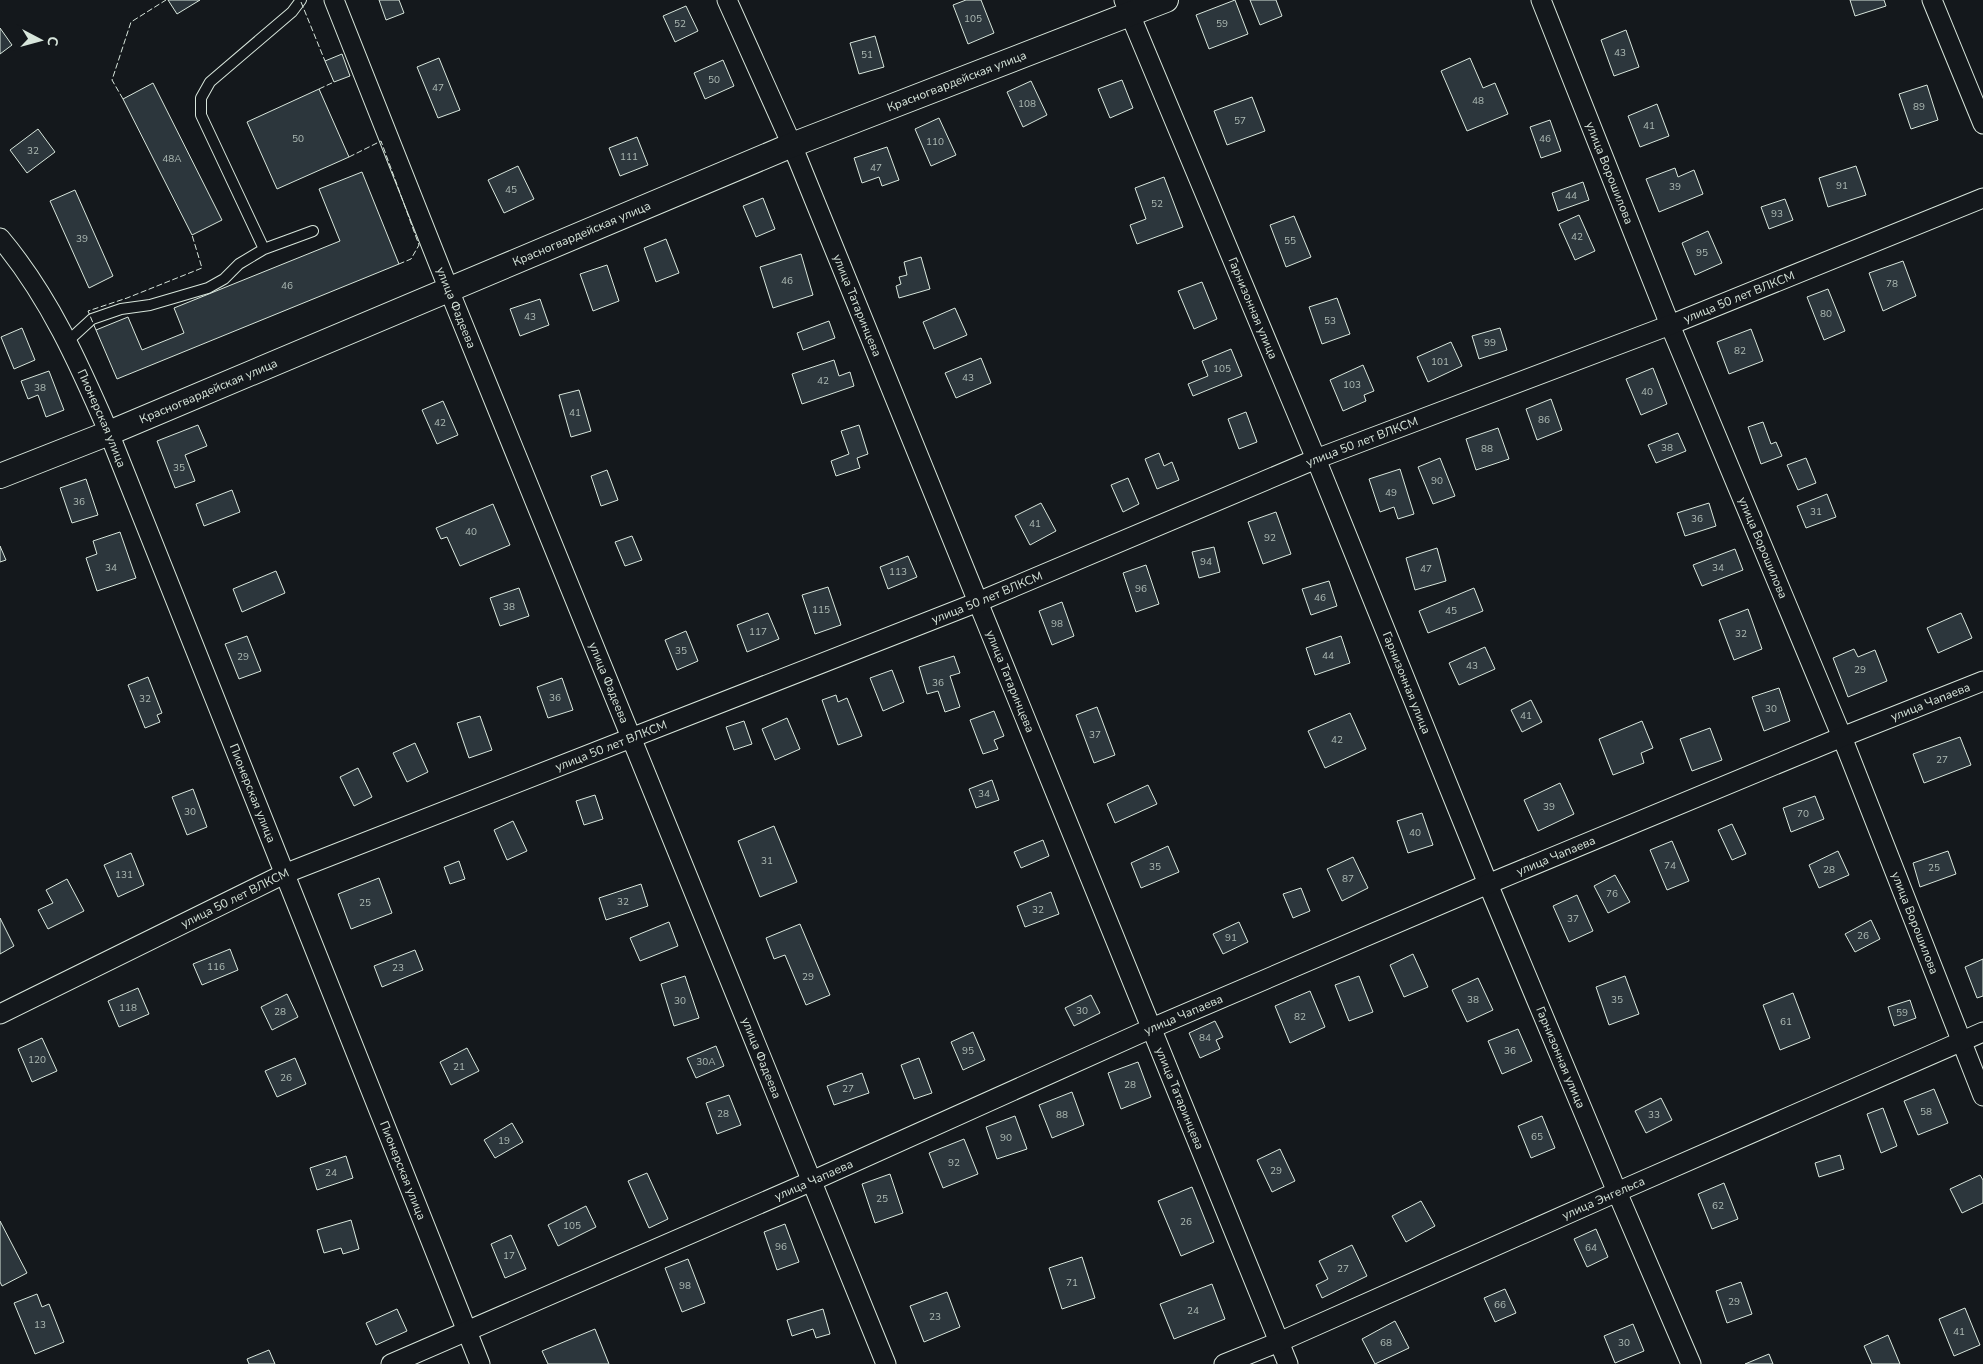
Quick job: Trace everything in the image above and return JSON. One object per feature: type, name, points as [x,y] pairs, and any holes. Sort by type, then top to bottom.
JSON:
[{"type":"street","name":"улица Фадеева","points":[[334,0],[449,290],[886,1364]]},
{"type":"street","name":"улица Татаринцева","points":[[727,0],[792,145],[1288,1364]]},
{"type":"street","name":"Красногвардейская улица","points":[[0,476],[109,433],[792,145],[1128,7],[1166,0]]},
{"type":"street","name":"улица Ворошилова","points":[[1542,0],[1670,325],[1842,737],[1983,1096]]},
{"type":"street","points":[[1932,0],[1983,124]]},
{"type":"street","name":"Гарнизонная улица","points":[[1128,7],[1316,459],[1488,884],[1691,1364]]},
{"type":"street","name":"улица 50 лет ВЛКСМ","points":[[0,1014],[284,874],[978,602],[1316,459],[1670,325],[1983,198]]},
{"type":"street","name":"Пионерская улица","points":[[0,238],[18,258],[68,341],[109,433],[480,1364]]},
{"type":"street","name":"улица Чапаева","points":[[391,1364],[812,1180],[1152,1028],[1488,884],[1842,737],[1983,681]]},
{"type":"street","name":"улица Энгельса","points":[[1224,1364],[1279,1342],[1983,1032]]},
{"type":"lane","points":[[264,249],[201,115],[202,98],[210,82],[292,12],[301,0]]},
{"type":"lane","points":[[68,341],[92,319],[121,309],[150,305],[208,288],[224,279],[239,264],[264,249],[313,230]]},
{"type":"building","points":[[168,0],[200,0],[177,14]]},
{"type":"building","points":[[379,0],[399,0],[404,13],[386,20]]},
{"type":"building","points":[[966,0],[981,0],[994,33],[968,44],[953,5]]},
{"type":"building","points":[[1235,0],[1248,34],[1209,49],[1196,15]]},
{"type":"building","points":[[1250,0],[1276,0],[1282,16],[1260,25]]},
{"type":"building","points":[[1850,0],[1884,0],[1886,6],[1855,16]]},
{"type":"building","points":[[686,6],[698,31],[675,42],[663,16]]},
{"type":"building","points":[[0,28],[12,45],[0,54]]},
{"type":"building","points":[[1626,30],[1639,67],[1614,76],[1601,40]]},
{"type":"building","points":[[875,36],[884,67],[859,74],[850,43]]},
{"type":"building","points":[[342,54],[350,76],[334,82],[325,61]]},
{"type":"building","points":[[439,58],[460,110],[438,118],[417,67]]},
{"type":"building","points":[[1470,58],[1483,88],[1495,83],[1508,114],[1467,131],[1441,71]]},
{"type":"building","points":[[723,60],[734,86],[705,99],[694,73]]},
{"type":"building","points":[[1122,80],[1133,108],[1110,118],[1098,89]]},
{"type":"building","points":[[1031,81],[1047,115],[1023,127],[1007,92]]},
{"type":"building","points":[[153,83],[222,220],[192,235],[123,99]]},
{"type":"building","points":[[1927,85],[1938,120],[1911,129],[1899,94]]},
{"type":"building","points":[[319,89],[349,157],[277,189],[247,122]]},
{"type":"building","points":[[1252,97],[1265,131],[1227,145],[1214,111]]},
{"type":"building","points":[[1657,104],[1669,136],[1640,147],[1628,116]]},
{"type":"building","points":[[939,118],[956,155],[931,166],[915,129]]},
{"type":"building","points":[[1550,120],[1561,151],[1541,158],[1530,127]]},
{"type":"building","points":[[38,129],[55,152],[27,173],[10,150]]},
{"type":"building","points":[[637,137],[648,165],[620,176],[609,148]]},
{"type":"building","points":[[887,147],[899,180],[882,186],[879,177],[862,183],[854,158]]},
{"type":"building","points":[[518,166],[534,199],[504,213],[488,180]]},
{"type":"building","points":[[1856,166],[1866,195],[1828,207],[1819,178]]},
{"type":"building","points":[[1675,168],[1678,177],[1694,170],[1703,194],[1659,212],[1646,179]]},
{"type":"building","points":[[362,172],[399,264],[117,379],[96,330],[128,317],[142,350],[184,333],[174,308],[340,241],[319,189]]},
{"type":"building","points":[[1164,177],[1183,227],[1137,244],[1130,225],[1146,219],[1135,188]]},
{"type":"building","points":[[1583,182],[1589,200],[1558,211],[1552,193]]},
{"type":"building","points":[[75,190],[113,276],[89,288],[50,201]]},
{"type":"building","points":[[763,198],[775,229],[756,237],[743,206]]},
{"type":"building","points":[[1785,199],[1793,220],[1769,229],[1761,207]]},
{"type":"building","points":[[1579,215],[1595,251],[1575,260],[1559,224]]},
{"type":"building","points":[[1294,216],[1311,257],[1286,267],[1270,225]]},
{"type":"building","points":[[1708,231],[1722,263],[1695,275],[1682,243]]},
{"type":"building","points":[[666,239],[679,273],[656,282],[644,248]]},
{"type":"building","points":[[801,254],[813,295],[773,308],[760,267]]},
{"type":"building","points":[[921,257],[930,289],[899,298],[896,286],[901,284],[899,277],[907,275],[904,262]]},
{"type":"building","points":[[1903,261],[1916,296],[1883,311],[1869,273]]},
{"type":"building","points":[[607,265],[619,301],[593,311],[580,274]]},
{"type":"building","points":[[1202,282],[1217,319],[1194,329],[1178,291]]},
{"type":"building","points":[[1828,289],[1845,331],[1824,340],[1807,297]]},
{"type":"building","points":[[1337,298],[1350,334],[1322,344],[1309,307]]},
{"type":"building","points":[[540,299],[549,325],[520,336],[510,309]]},
{"type":"building","points":[[955,308],[967,335],[934,349],[923,322]]},
{"type":"building","points":[[829,321],[835,338],[803,350],[797,333]]},
{"type":"building","points":[[22,328],[35,360],[14,369],[1,337]]},
{"type":"building","points":[[1500,328],[1507,350],[1479,359],[1472,336]]},
{"type":"building","points":[[1751,329],[1763,361],[1729,374],[1717,342]]},
{"type":"building","points":[[1451,342],[1462,366],[1428,382],[1417,357]]},
{"type":"building","points":[[1231,349],[1242,376],[1193,396],[1188,384],[1208,376],[1202,361]]},
{"type":"building","points":[[981,358],[991,383],[956,398],[945,373]]},
{"type":"building","points":[[834,360],[839,376],[850,372],[854,386],[802,404],[792,374]]},
{"type":"building","points":[[1363,365],[1374,391],[1364,395],[1366,401],[1343,411],[1330,380]]},
{"type":"building","points":[[1653,368],[1667,404],[1641,415],[1626,379]]},
{"type":"building","points":[[49,371],[64,410],[46,417],[38,395],[28,399],[21,381]]},
{"type":"building","points":[[579,390],[591,431],[571,437],[559,395]]},
{"type":"building","points":[[1551,399],[1562,430],[1537,440],[1526,409]]},
{"type":"building","points":[[443,401],[458,435],[437,444],[422,410]]},
{"type":"building","points":[[1246,412],[1257,442],[1239,449],[1228,419]]},
{"type":"building","points":[[1763,422],[1771,444],[1776,442],[1782,456],[1761,464],[1748,427]]},
{"type":"building","points":[[198,425],[207,446],[185,455],[195,481],[175,488],[157,441]]},
{"type":"building","points":[[859,425],[868,454],[857,458],[860,468],[836,476],[831,461],[849,454],[841,431]]},
{"type":"building","points":[[1498,428],[1509,459],[1476,470],[1466,439]]},
{"type":"building","points":[[1678,433],[1686,451],[1656,463],[1648,445]]},
{"type":"building","points":[[1159,453],[1164,466],[1172,462],[1179,480],[1157,489],[1145,459]]},
{"type":"building","points":[[1440,458],[1455,496],[1433,504],[1418,467]]},
{"type":"building","points":[[1806,458],[1816,483],[1798,490],[1787,465]]},
{"type":"building","points":[[1400,469],[1414,514],[1398,519],[1394,507],[1380,512],[1369,479]]},
{"type":"building","points":[[607,470],[618,500],[601,506],[591,476]]},
{"type":"building","points":[[1128,478],[1139,504],[1123,512],[1111,485]]},
{"type":"building","points":[[86,479],[98,515],[72,523],[60,488]]},
{"type":"building","points":[[232,490],[240,512],[204,526],[196,504]]},
{"type":"building","points":[[1827,494],[1836,517],[1806,528],[1797,506]]},
{"type":"building","points":[[1041,503],[1056,531],[1030,545],[1015,516]]},
{"type":"building","points":[[1709,503],[1716,526],[1685,536],[1677,513]]},
{"type":"building","points":[[493,504],[510,545],[460,566],[447,537],[441,539],[436,528]]},
{"type":"building","points":[[1276,512],[1291,554],[1263,564],[1248,522]]},
{"type":"building","points":[[120,532],[136,578],[97,591],[86,558],[97,554],[93,541]]},
{"type":"building","points":[[632,536],[642,560],[625,566],[615,542]]},
{"type":"building","points":[[0,546],[6,560],[0,562]]},
{"type":"building","points":[[1214,547],[1220,572],[1199,578],[1192,552]]},
{"type":"building","points":[[1437,548],[1446,581],[1415,590],[1406,558]]},
{"type":"building","points":[[1735,549],[1743,570],[1702,586],[1693,565]]},
{"type":"building","points":[[908,556],[917,577],[888,589],[880,567]]},
{"type":"building","points":[[1146,565],[1159,604],[1136,612],[1123,573]]},
{"type":"building","points":[[276,571],[285,593],[242,612],[233,589]]},
{"type":"building","points":[[1329,581],[1337,606],[1311,615],[1302,589]]},
{"type":"building","points":[[828,587],[841,625],[815,634],[802,595]]},
{"type":"building","points":[[519,588],[529,616],[500,626],[490,598]]},
{"type":"building","points":[[1474,588],[1483,611],[1428,633],[1419,611]]},
{"type":"building","points":[[1062,602],[1074,636],[1052,645],[1039,611]]},
{"type":"building","points":[[1748,609],[1762,649],[1734,660],[1719,620]]},
{"type":"building","points":[[768,613],[779,639],[747,652],[737,625]]},
{"type":"building","points":[[1961,613],[1972,638],[1938,653],[1927,628]]},
{"type":"building","points":[[686,631],[698,661],[677,670],[665,640]]},
{"type":"building","points":[[247,636],[261,671],[239,679],[225,644]]},
{"type":"building","points":[[1341,636],[1350,663],[1315,675],[1306,648]]},
{"type":"building","points":[[1485,647],[1495,669],[1459,685],[1449,663]]},
{"type":"building","points":[[1854,649],[1858,657],[1875,650],[1887,681],[1848,697],[1833,658]]},
{"type":"building","points":[[954,656],[960,673],[950,676],[960,707],[945,712],[938,691],[927,694],[919,667]]},
{"type":"building","points":[[892,670],[904,702],[883,711],[870,678]]},
{"type":"building","points":[[148,677],[162,713],[157,715],[160,722],[145,728],[128,685]]},
{"type":"building","points":[[562,678],[573,710],[548,718],[537,687]]},
{"type":"building","points":[[1779,688],[1790,721],[1764,731],[1752,697]]},
{"type":"building","points":[[836,695],[838,702],[847,698],[862,736],[838,745],[822,700]]},
{"type":"building","points":[[1531,700],[1542,722],[1522,732],[1511,710]]},
{"type":"building","points":[[1097,707],[1115,755],[1094,763],[1076,715]]},
{"type":"building","points":[[994,711],[1004,736],[994,740],[998,749],[983,754],[970,720]]},
{"type":"building","points":[[1350,713],[1366,749],[1325,768],[1308,731]]},
{"type":"building","points":[[480,716],[492,750],[469,758],[457,723]]},
{"type":"building","points":[[787,718],[800,749],[775,760],[762,729]]},
{"type":"building","points":[[744,721],[752,744],[734,750],[726,727]]},
{"type":"building","points":[[1642,721],[1653,748],[1641,753],[1644,763],[1613,775],[1599,739]]},
{"type":"building","points":[[1710,728],[1722,760],[1692,771],[1680,739]]},
{"type":"building","points":[[1960,737],[1971,765],[1924,783],[1913,754]]},
{"type":"building","points":[[415,743],[428,772],[407,782],[393,753]]},
{"type":"building","points":[[358,768],[372,797],[354,806],[340,777]]},
{"type":"building","points":[[992,780],[999,800],[976,808],[969,789]]},
{"type":"building","points":[[1560,783],[1574,814],[1538,831],[1524,800]]},
{"type":"building","points":[[1148,785],[1157,804],[1115,823],[1107,804]]},
{"type":"building","points":[[193,789],[207,827],[187,835],[172,797]]},
{"type":"building","points":[[595,795],[603,819],[584,825],[576,801]]},
{"type":"building","points":[[1815,796],[1824,819],[1791,832],[1783,808]]},
{"type":"building","points":[[1422,813],[1433,845],[1408,853],[1397,821]]},
{"type":"building","points":[[513,821],[527,851],[507,860],[494,830]]},
{"type":"building","points":[[1732,824],[1746,854],[1732,860],[1718,830]]},
{"type":"building","points":[[774,826],[797,882],[760,897],[738,841]]},
{"type":"building","points":[[1043,840],[1049,856],[1021,868],[1014,852]]},
{"type":"building","points":[[1672,841],[1689,881],[1667,890],[1650,850]]},
{"type":"building","points":[[1168,846],[1179,872],[1141,888],[1131,863]]},
{"type":"building","points":[[1838,851],[1849,875],[1819,888],[1809,865]]},
{"type":"building","points":[[1948,851],[1956,874],[1920,887],[1913,863]]},
{"type":"building","points":[[131,853],[144,885],[118,897],[104,865]]},
{"type":"building","points":[[1353,857],[1368,888],[1342,901],[1327,869]]},
{"type":"building","points":[[459,861],[465,879],[450,884],[444,867]]},
{"type":"building","points":[[1615,875],[1630,902],[1608,913],[1594,886]]},
{"type":"building","points":[[379,878],[392,913],[351,929],[338,894]]},
{"type":"building","points":[[67,879],[84,911],[48,929],[38,910],[53,903],[46,890]]},
{"type":"building","points":[[641,884],[648,906],[606,920],[599,898]]},
{"type":"building","points":[[1301,888],[1310,911],[1293,918],[1283,894]]},
{"type":"building","points":[[1051,892],[1059,914],[1025,927],[1017,906]]},
{"type":"building","points":[[1577,895],[1593,931],[1569,942],[1553,906]]},
{"type":"building","points":[[0,918],[14,946],[0,954]]},
{"type":"building","points":[[1871,920],[1880,939],[1855,952],[1845,934]]},
{"type":"building","points":[[669,922],[678,946],[640,961],[630,938]]},
{"type":"building","points":[[1239,922],[1248,942],[1223,954],[1213,934]]},
{"type":"building","points":[[800,924],[830,995],[806,1005],[785,955],[774,959],[766,938]]},
{"type":"building","points":[[230,949],[238,970],[202,985],[193,964]]},
{"type":"building","points":[[415,950],[423,970],[382,987],[374,966]]},
{"type":"building","points":[[1413,954],[1428,987],[1404,997],[1390,965]]},
{"type":"building","points":[[1983,959],[1983,996],[1977,998],[1965,967]]},
{"type":"building","points":[[685,976],[699,1018],[674,1026],[661,984]]},
{"type":"building","points":[[1359,976],[1373,1012],[1349,1021],[1335,985]]},
{"type":"building","points":[[1625,976],[1639,1014],[1609,1025],[1596,987]]},
{"type":"building","points":[[1478,978],[1493,1010],[1467,1022],[1452,990]]},
{"type":"building","points":[[138,988],[149,1014],[119,1027],[108,1001]]},
{"type":"building","points":[[1310,991],[1325,1027],[1290,1043],[1275,1006]]},
{"type":"building","points":[[1793,993],[1810,1038],[1780,1050],[1763,1005]]},
{"type":"building","points":[[287,994],[298,1017],[272,1030],[261,1007]]},
{"type":"building","points":[[1091,995],[1100,1013],[1074,1026],[1065,1008]]},
{"type":"building","points":[[1910,1000],[1916,1018],[1894,1026],[1888,1007]]},
{"type":"building","points":[[1215,1021],[1223,1037],[1216,1040],[1220,1049],[1200,1058],[1189,1033]]},
{"type":"building","points":[[1518,1029],[1532,1061],[1502,1074],[1488,1041]]},
{"type":"building","points":[[973,1032],[985,1060],[963,1070],[951,1042]]},
{"type":"building","points":[[42,1038],[57,1071],[32,1082],[18,1049]]},
{"type":"building","points":[[716,1046],[724,1066],[696,1078],[687,1058]]},
{"type":"building","points":[[467,1048],[479,1071],[451,1085],[440,1062]]},
{"type":"building","points":[[295,1058],[306,1084],[277,1097],[265,1071]]},
{"type":"building","points":[[919,1058],[932,1093],[914,1099],[901,1065]]},
{"type":"building","points":[[1138,1062],[1151,1097],[1121,1109],[1108,1073]]},
{"type":"building","points":[[862,1073],[869,1093],[834,1105],[827,1086]]},
{"type":"building","points":[[1934,1089],[1948,1123],[1918,1135],[1904,1101]]},
{"type":"building","points":[[1072,1092],[1084,1125],[1052,1138],[1039,1105]]},
{"type":"building","points":[[729,1095],[741,1125],[717,1134],[706,1103]]},
{"type":"building","points":[[1661,1098],[1672,1120],[1646,1133],[1635,1111]]},
{"type":"building","points":[[1883,1108],[1897,1146],[1881,1153],[1867,1114]]},
{"type":"building","points":[[1015,1116],[1027,1149],[997,1159],[986,1127]]},
{"type":"building","points":[[1542,1116],[1555,1148],[1531,1158],[1518,1126]]},
{"type":"building","points":[[512,1123],[523,1142],[495,1158],[484,1140]]},
{"type":"building","points":[[964,1139],[978,1174],[943,1188],[929,1153]]},
{"type":"building","points":[[1280,1149],[1295,1181],[1272,1192],[1257,1160]]},
{"type":"building","points":[[1840,1155],[1844,1169],[1819,1177],[1815,1163]]},
{"type":"building","points":[[346,1156],[353,1178],[317,1190],[310,1168]]},
{"type":"building","points":[[647,1173],[668,1219],[649,1228],[628,1181]]},
{"type":"building","points":[[890,1174],[903,1213],[875,1223],[862,1184]]},
{"type":"building","points":[[1980,1175],[1983,1180],[1983,1203],[1962,1213],[1950,1189]]},
{"type":"building","points":[[1724,1183],[1738,1219],[1712,1229],[1698,1194]]},
{"type":"building","points":[[1192,1187],[1214,1242],[1181,1256],[1158,1201]]},
{"type":"building","points":[[1421,1201],[1435,1226],[1406,1242],[1392,1216]]},
{"type":"building","points":[[586,1206],[596,1227],[558,1246],[548,1225]]},
{"type":"building","points":[[351,1220],[359,1249],[343,1254],[341,1248],[324,1253],[317,1230]]},
{"type":"building","points":[[0,1221],[27,1273],[2,1286],[0,1282]]},
{"type":"building","points":[[785,1224],[799,1262],[777,1270],[764,1232]]},
{"type":"building","points":[[1596,1229],[1608,1257],[1587,1267],[1574,1239]]},
{"type":"building","points":[[511,1235],[526,1269],[505,1278],[491,1244]]},
{"type":"building","points":[[1352,1245],[1367,1276],[1322,1298],[1316,1285],[1328,1279],[1319,1261]]},
{"type":"building","points":[[1082,1257],[1095,1298],[1062,1309],[1049,1268]]},
{"type":"building","points":[[688,1259],[705,1303],[682,1312],[665,1268]]},
{"type":"building","points":[[1741,1282],[1752,1314],[1727,1323],[1716,1291]]},
{"type":"building","points":[[1212,1284],[1225,1319],[1174,1339],[1160,1304]]},
{"type":"building","points":[[1505,1289],[1516,1313],[1495,1322],[1484,1298]]},
{"type":"building","points":[[947,1292],[960,1327],[924,1342],[910,1306]]},
{"type":"building","points":[[37,1294],[42,1307],[49,1304],[64,1342],[35,1354],[14,1303]]},
{"type":"building","points":[[1965,1308],[1980,1345],[1954,1356],[1939,1319]]},
{"type":"building","points":[[397,1309],[407,1331],[376,1345],[366,1323]]},
{"type":"building","points":[[823,1309],[830,1334],[816,1338],[813,1329],[792,1336],[787,1320]]},
{"type":"building","points":[[1395,1321],[1409,1348],[1375,1364],[1362,1339]]},
{"type":"building","points":[[1633,1324],[1644,1351],[1615,1363],[1604,1336]]},
{"type":"building","points":[[595,1329],[609,1364],[548,1364],[542,1351]]},
{"type":"building","points":[[1888,1335],[1900,1364],[1872,1364],[1864,1346]]},
{"type":"building","points":[[269,1350],[275,1364],[249,1364],[247,1359]]},
{"type":"building","points":[[1769,1354],[1773,1364],[1745,1364]]},
{"type":"fence","points":[[123,99],[112,80],[131,22],[166,0]]},
{"type":"fence","points":[[301,2],[325,61]]},
{"type":"fence","points":[[319,89],[334,82]]},
{"type":"fence","points":[[349,157],[381,141],[419,245],[411,259],[399,264]]},
{"type":"fence","points":[[96,330],[88,311],[127,298],[202,268],[192,235]]}]
